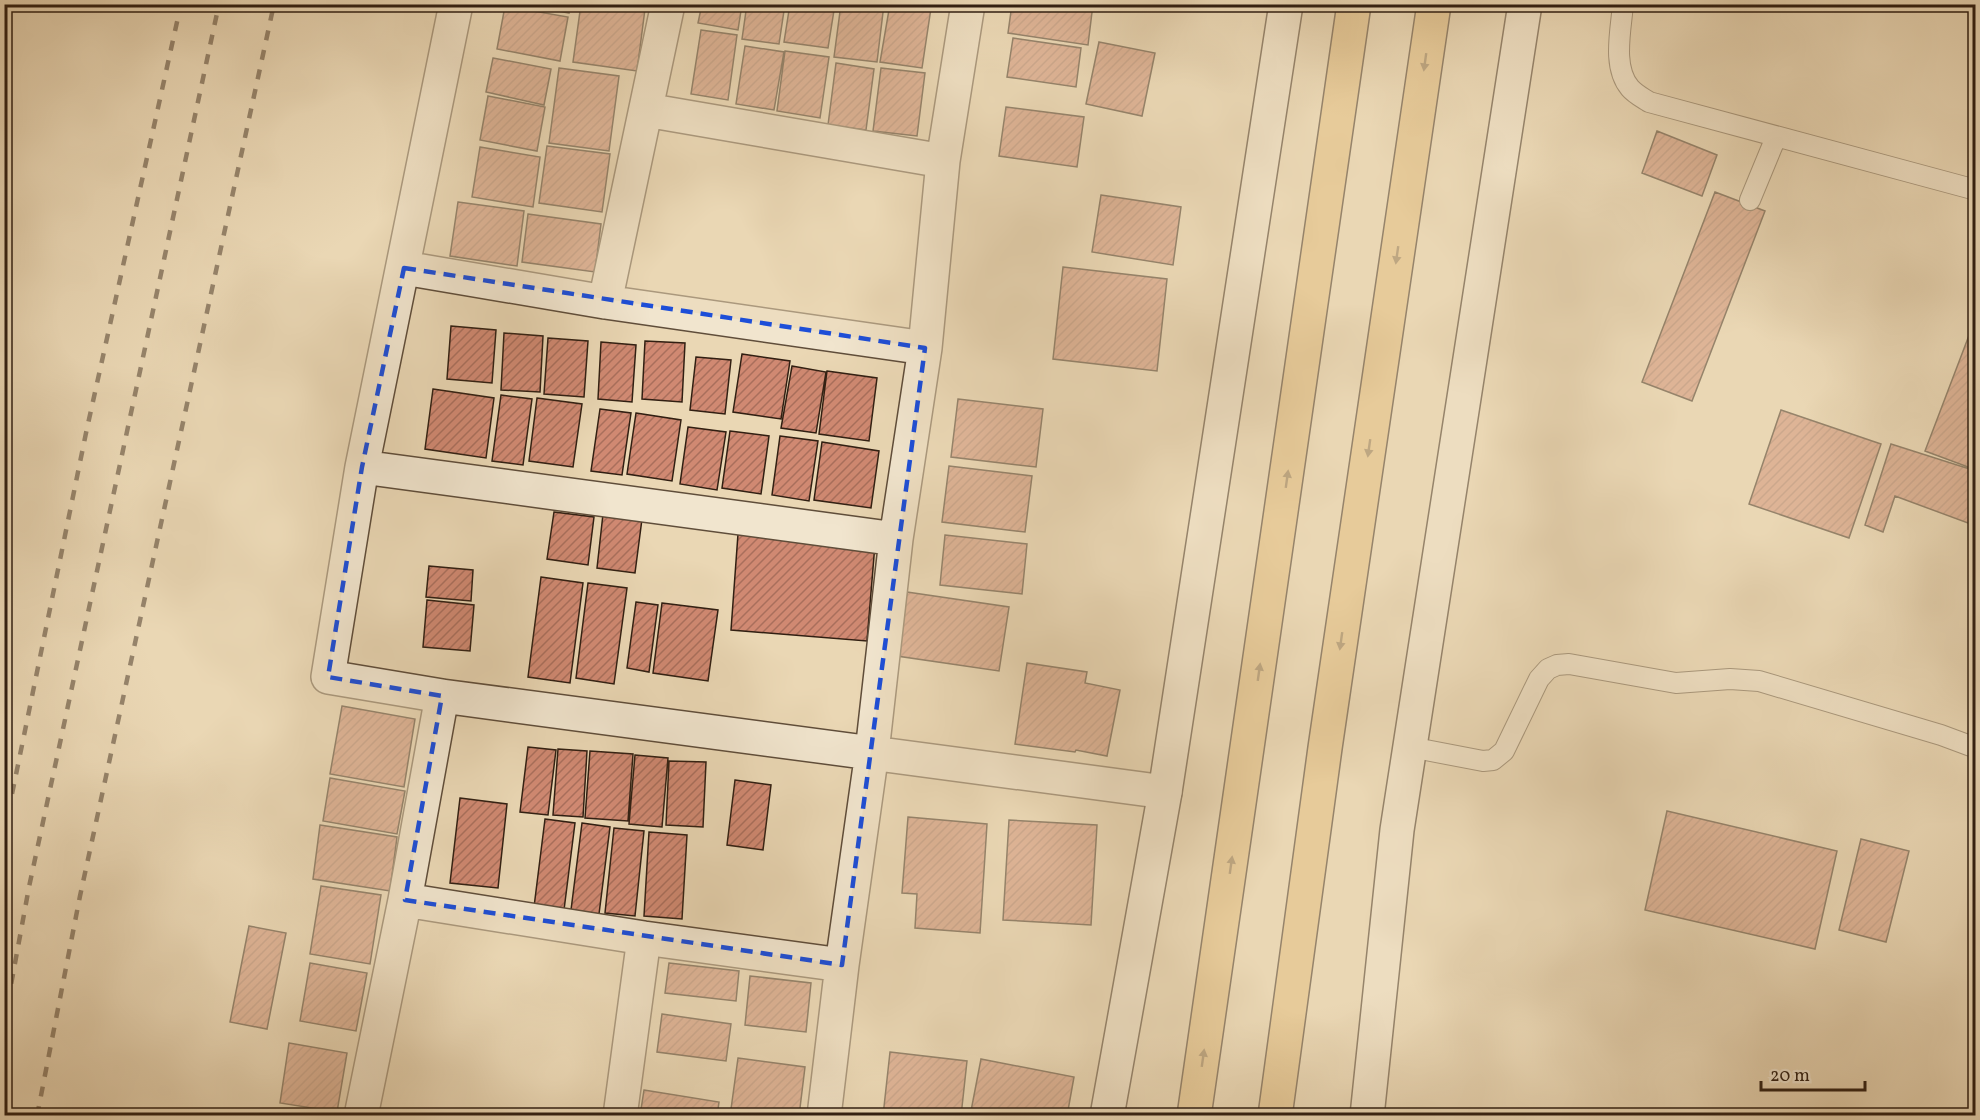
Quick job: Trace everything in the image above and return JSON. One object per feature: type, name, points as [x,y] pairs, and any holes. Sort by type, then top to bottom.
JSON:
[{"type":"main road","points":[[1194,1116],[1354,4]]},
{"type":"main road","points":[[1275,1116],[1325,748],[1434,4]]},
{"type":"street","points":[[456,4],[362,467],[328,677],[442,696],[1165,792]]},
{"type":"street","points":[[605,302],[668,4]]},
{"type":"street","points":[[824,1116],[842,965],[872,752],[896,539],[925,348],[943,161],[968,4]]},
{"type":"street","points":[[1107,1116],[1165,792],[1286,4]]},
{"type":"street","points":[[1367,1116],[1397,830],[1525,4]]},
{"type":"street","points":[[646,110],[943,161]]},
{"type":"street","points":[[404,268],[605,302],[925,348]]},
{"type":"street","points":[[362,467],[896,539]]},
{"type":"street","points":[[362,1116],[405,900],[442,696]]},
{"type":"street","points":[[405,900],[644,938],[842,965]]},
{"type":"street","points":[[620,1116],[644,938]]},
{"type":"lane","points":[[1623,4],[1619,59],[1626,82],[1631,89],[1649,102],[1976,190]]},
{"type":"lane","points":[[1750,200],[1776,137]]},
{"type":"lane","points":[[1410,747],[1483,761],[1493,760],[1504,751],[1510,741],[1539,679],[1548,669],[1557,665],[1569,664],[1676,683],[1759,681],[1941,735],[1976,748]]},
{"type":"highlighted area","points":[[404,268],[925,348],[842,965],[405,900],[442,696],[328,677],[362,467]]},
{"type":"building","points":[[523,4],[570,4],[569,13]]},
{"type":"building","points":[[581,4],[607,4],[645,9],[637,71],[573,62]]},
{"type":"building","points":[[702,4],[742,4],[738,30],[698,23]]},
{"type":"building","points":[[747,4],[785,4],[779,44],[742,39]]},
{"type":"building","points":[[790,4],[835,4],[828,48],[784,42]]},
{"type":"building","points":[[841,4],[884,4],[877,62],[834,57]]},
{"type":"building","points":[[890,4],[910,4],[931,8],[922,68],[880,62]]},
{"type":"building","points":[[1012,4],[1093,4],[1088,45],[1008,33]]},
{"type":"building","points":[[505,6],[568,17],[560,61],[497,49]]},
{"type":"building","points":[[701,30],[737,35],[728,100],[691,94]]},
{"type":"building","points":[[1013,38],[1081,48],[1076,87],[1007,77]]},
{"type":"building","points":[[1099,42],[1155,53],[1142,116],[1086,104]]},
{"type":"building","points":[[745,46],[784,52],[774,110],[736,104]]},
{"type":"building","points":[[785,51],[829,57],[820,118],[777,111]]},
{"type":"building","points":[[493,58],[551,69],[544,105],[486,92]]},
{"type":"building","points":[[836,63],[874,69],[866,130],[828,125]]},
{"type":"building","points":[[559,68],[619,76],[609,151],[549,143]]},
{"type":"building","points":[[881,68],[925,73],[917,136],[873,131]]},
{"type":"building","points":[[488,96],[545,107],[537,151],[480,140]]},
{"type":"building","points":[[1006,107],[1084,117],[1077,167],[999,156]]},
{"type":"building","points":[[1657,131],[1717,155],[1702,196],[1642,173]]},
{"type":"building","points":[[547,146],[610,154],[602,212],[539,203]]},
{"type":"building","points":[[480,147],[540,157],[533,207],[472,197]]},
{"type":"building","points":[[1715,192],[1765,211],[1692,401],[1642,382]]},
{"type":"building","points":[[1101,195],[1181,207],[1173,265],[1092,252]]},
{"type":"building","points":[[458,202],[524,211],[517,266],[450,256]]},
{"type":"building","points":[[528,214],[601,224],[595,272],[522,262]]},
{"type":"building","points":[[1063,267],[1167,279],[1157,371],[1053,359]]},
{"type":"building","points":[[1976,317],[1976,470],[1925,451]]},
{"type":"building","points":[[451,326],[496,330],[492,383],[447,379]]},
{"type":"building","points":[[504,333],[543,336],[540,392],[501,390]]},
{"type":"building","points":[[548,338],[588,341],[584,397],[544,394]]},
{"type":"building","points":[[645,341],[685,343],[682,402],[642,399]]},
{"type":"building","points":[[601,342],[636,345],[632,402],[598,399]]},
{"type":"building","points":[[742,354],[790,361],[781,419],[733,412]]},
{"type":"building","points":[[696,357],[731,360],[725,414],[690,410]]},
{"type":"building","points":[[792,366],[826,372],[816,433],[781,428]]},
{"type":"building","points":[[827,371],[877,378],[869,441],[819,434]]},
{"type":"building","points":[[433,389],[494,398],[486,458],[425,449]]},
{"type":"building","points":[[501,395],[532,399],[523,465],[492,461]]},
{"type":"building","points":[[537,398],[582,404],[573,467],[529,461]]},
{"type":"building","points":[[958,399],[1043,409],[1036,467],[951,457]]},
{"type":"building","points":[[600,409],[631,413],[622,475],[591,471]]},
{"type":"building","points":[[1781,410],[1881,444],[1849,538],[1749,504]]},
{"type":"building","points":[[636,413],[681,420],[672,481],[627,474]]},
{"type":"building","points":[[688,427],[726,432],[717,490],[680,484]]},
{"type":"building","points":[[730,431],[769,436],[761,494],[722,488]]},
{"type":"building","points":[[780,436],[818,441],[809,501],[772,495]]},
{"type":"building","points":[[822,442],[879,451],[871,508],[814,500]]},
{"type":"building","points":[[1891,444],[1976,471],[1976,526],[1895,496],[1883,532],[1865,525]]},
{"type":"building","points":[[949,466],[1032,476],[1025,532],[942,522]]},
{"type":"building","points":[[554,512],[594,517],[588,565],[547,559]]},
{"type":"building","points":[[603,514],[642,519],[635,573],[597,568]]},
{"type":"building","points":[[738,534],[875,544],[867,641],[731,630]]},
{"type":"building","points":[[945,535],[1027,544],[1022,594],[940,585]]},
{"type":"building","points":[[429,566],[473,570],[471,601],[426,597]]},
{"type":"building","points":[[541,577],[583,583],[570,683],[528,677]]},
{"type":"building","points":[[588,583],[627,588],[614,684],[576,678]]},
{"type":"building","points":[[907,592],[1009,607],[999,671],[897,656]]},
{"type":"building","points":[[427,600],[474,605],[470,651],[423,647]]},
{"type":"building","points":[[636,602],[658,605],[649,672],[627,668]]},
{"type":"building","points":[[662,603],[718,610],[708,681],[653,673]]},
{"type":"building","points":[[1027,663],[1087,672],[1085,683],[1120,690],[1107,756],[1076,750],[1075,752],[1015,744]]},
{"type":"building","points":[[342,706],[415,719],[404,787],[330,774]]},
{"type":"building","points":[[528,747],[556,750],[548,815],[520,812]]},
{"type":"building","points":[[558,749],[587,751],[583,817],[553,815]]},
{"type":"building","points":[[590,751],[633,754],[628,821],[585,818]]},
{"type":"building","points":[[635,755],[668,758],[662,827],[629,824]]},
{"type":"building","points":[[669,761],[706,762],[703,827],[666,825]]},
{"type":"building","points":[[330,778],[405,791],[397,834],[323,821]]},
{"type":"building","points":[[735,780],[771,785],[763,850],[727,845]]},
{"type":"building","points":[[460,798],[507,804],[498,888],[450,883]]},
{"type":"building","points":[[1667,811],[1837,851],[1815,949],[1645,910]]},
{"type":"building","points":[[908,817],[987,824],[980,933],[915,928],[917,894],[902,893]]},
{"type":"building","points":[[545,819],[575,823],[564,910],[534,907]]},
{"type":"building","points":[[1009,820],[1097,825],[1091,925],[1003,920]]},
{"type":"building","points":[[582,823],[610,827],[599,914],[571,910]]},
{"type":"building","points":[[320,825],[397,837],[390,891],[313,879]]},
{"type":"building","points":[[614,828],[644,831],[635,916],[605,913]]},
{"type":"building","points":[[649,832],[687,835],[682,919],[644,916]]},
{"type":"building","points":[[1861,839],[1909,851],[1886,942],[1839,930]]},
{"type":"building","points":[[321,886],[381,895],[370,964],[310,954]]},
{"type":"building","points":[[249,926],[286,933],[267,1029],[230,1022]]},
{"type":"building","points":[[310,963],[367,973],[356,1031],[300,1021]]},
{"type":"building","points":[[669,963],[739,971],[736,1001],[665,993]]},
{"type":"building","points":[[750,976],[811,983],[806,1032],[745,1025]]},
{"type":"building","points":[[662,1014],[731,1024],[726,1061],[657,1052]]},
{"type":"building","points":[[289,1043],[347,1053],[337,1112],[280,1103]]},
{"type":"building","points":[[890,1052],[967,1061],[961,1116],[883,1116]]},
{"type":"building","points":[[738,1058],[805,1067],[799,1116],[776,1116],[731,1109]]},
{"type":"building","points":[[981,1059],[1074,1077],[1067,1116],[970,1116]]},
{"type":"building","points":[[644,1090],[719,1102],[717,1116],[640,1116]]},
{"type":"railway","points":[[4,833],[86,433],[181,4]]},
{"type":"railway","points":[[4,1023],[29,887],[219,4]]},
{"type":"railway","points":[[37,1116],[80,896],[274,4]]}]
